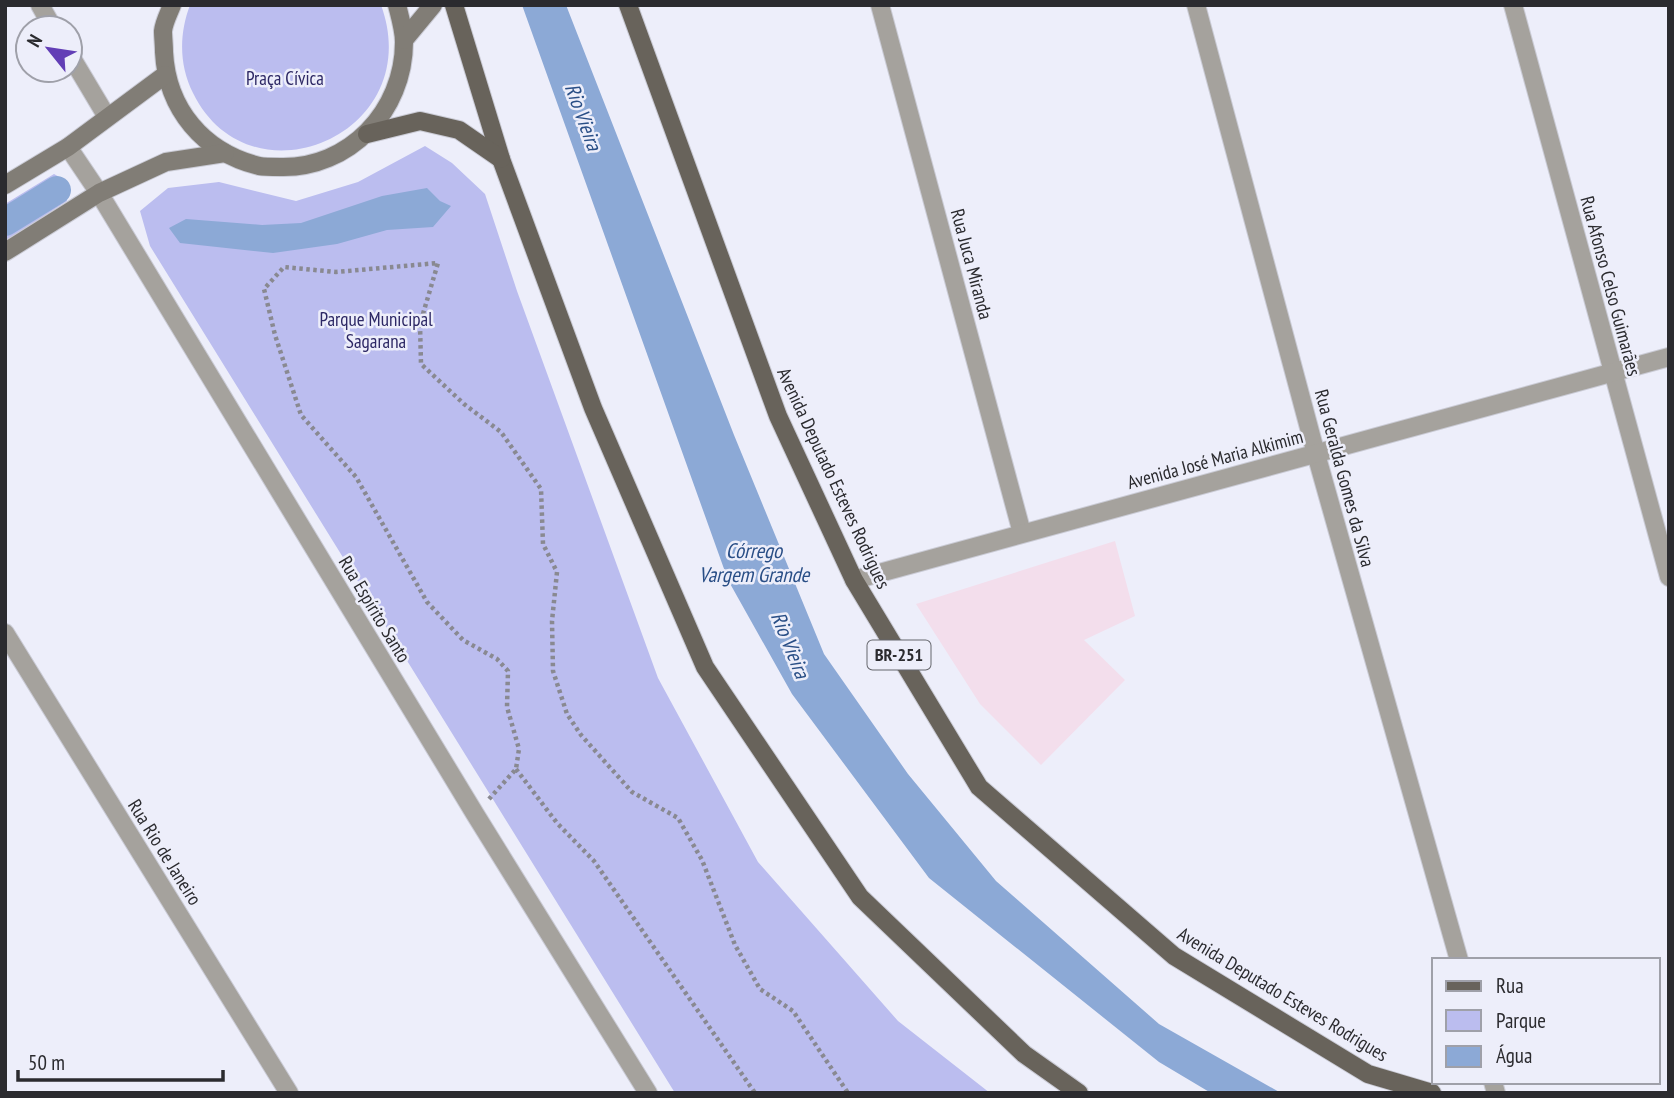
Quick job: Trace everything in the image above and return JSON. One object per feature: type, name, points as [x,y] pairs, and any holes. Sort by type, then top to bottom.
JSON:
[{"type":"main road","points":[[454,5],[501,159],[593,408],[705,667],[860,897],[1024,1054],[1079,1093]]},
{"type":"main road","name":"Avenida Deputado Esteves Rodrigues","points":[[628,5],[778,416],[854,580],[979,787],[1174,956],[1368,1074],[1432,1093]]},
{"type":"main road","points":[[367,134],[420,121],[459,131],[501,159]]},
{"type":"street","points":[[172,5],[163,30],[165,75],[177,107],[184,116],[198,133],[225,153],[260,166],[299,167],[336,156],[367,134],[388,106],[401,74],[404,40],[397,5]]},
{"type":"street","points":[[404,40],[433,5]]},
{"type":"street","name":"Rua Juca Miranda","points":[[880,5],[1022,533]]},
{"type":"street","name":"Rua Geralda Gomes da Silva","points":[[1196,5],[1316,454],[1458,958]]},
{"type":"street","name":"Rua Afonso Celso Guimarães","points":[[1513,5],[1669,577]]},
{"type":"street","points":[[5,185],[68,147],[165,75]]},
{"type":"street","points":[[84,78],[107,117]]},
{"type":"street","name":"Rua Espírito Santo","points":[[68,147],[99,193],[475,814],[648,1093]]},
{"type":"street","points":[[5,251],[99,193],[166,162],[225,153]]},
{"type":"street","name":"Avenida José Maria Alkimim","points":[[854,580],[1669,357]]},
{"type":"street","name":"Rua Rio de Janeiro","points":[[5,633],[289,1093]]},
{"type":"path","points":[[475,814],[516,769],[519,749],[507,707],[508,671],[497,659],[463,640],[427,602],[356,477],[301,415],[275,335],[264,289],[284,267],[336,272],[438,263],[420,324],[421,364],[464,404],[501,432],[541,489],[543,544],[557,572],[552,621],[553,671],[567,714],[632,792],[678,818],[702,860],[735,945],[760,989],[793,1011],[848,1093]]},
{"type":"path","points":[[516,769],[557,823],[594,861],[755,1093]]},
{"type":"shaded area","points":[[1115,541],[1135,616],[1084,640],[1125,680],[1041,765],[980,704],[916,604]]},
{"type":"green space","name":"Praça Cívica","points":[[190,5],[381,5],[389,51],[379,89],[357,120],[326,141],[290,150],[253,146],[219,128],[188,82],[182,38]]},
{"type":"green space","name":"Parque Municipal Sagarana","points":[[425,146],[452,163],[485,194],[517,291],[658,678],[758,862],[898,1021],[990,1093],[675,1093],[150,246],[140,211],[168,188],[219,182],[296,201],[358,182]]},
{"type":"green space","points":[[54,174],[68,182],[67,201],[5,242],[5,204]]},
{"type":"water","name":"Córrego Vargem Grande","points":[[522,5],[566,5],[734,435],[824,654],[908,774],[996,881],[1159,1024],[1281,1093],[1211,1093],[1159,1062],[929,878],[792,694],[728,580]]},
{"type":"water","points":[[427,188],[440,201],[451,206],[433,227],[387,230],[337,244],[273,253],[180,243],[169,228],[186,219],[262,225],[301,223],[382,196]]},
{"type":"waterway","points":[[5,222],[57,190]]},
{"type":"water label","name":"Rio Vieira","points":[[583,117]]},
{"type":"water label","name":"Rio Vieira","points":[[790,645]]}]
